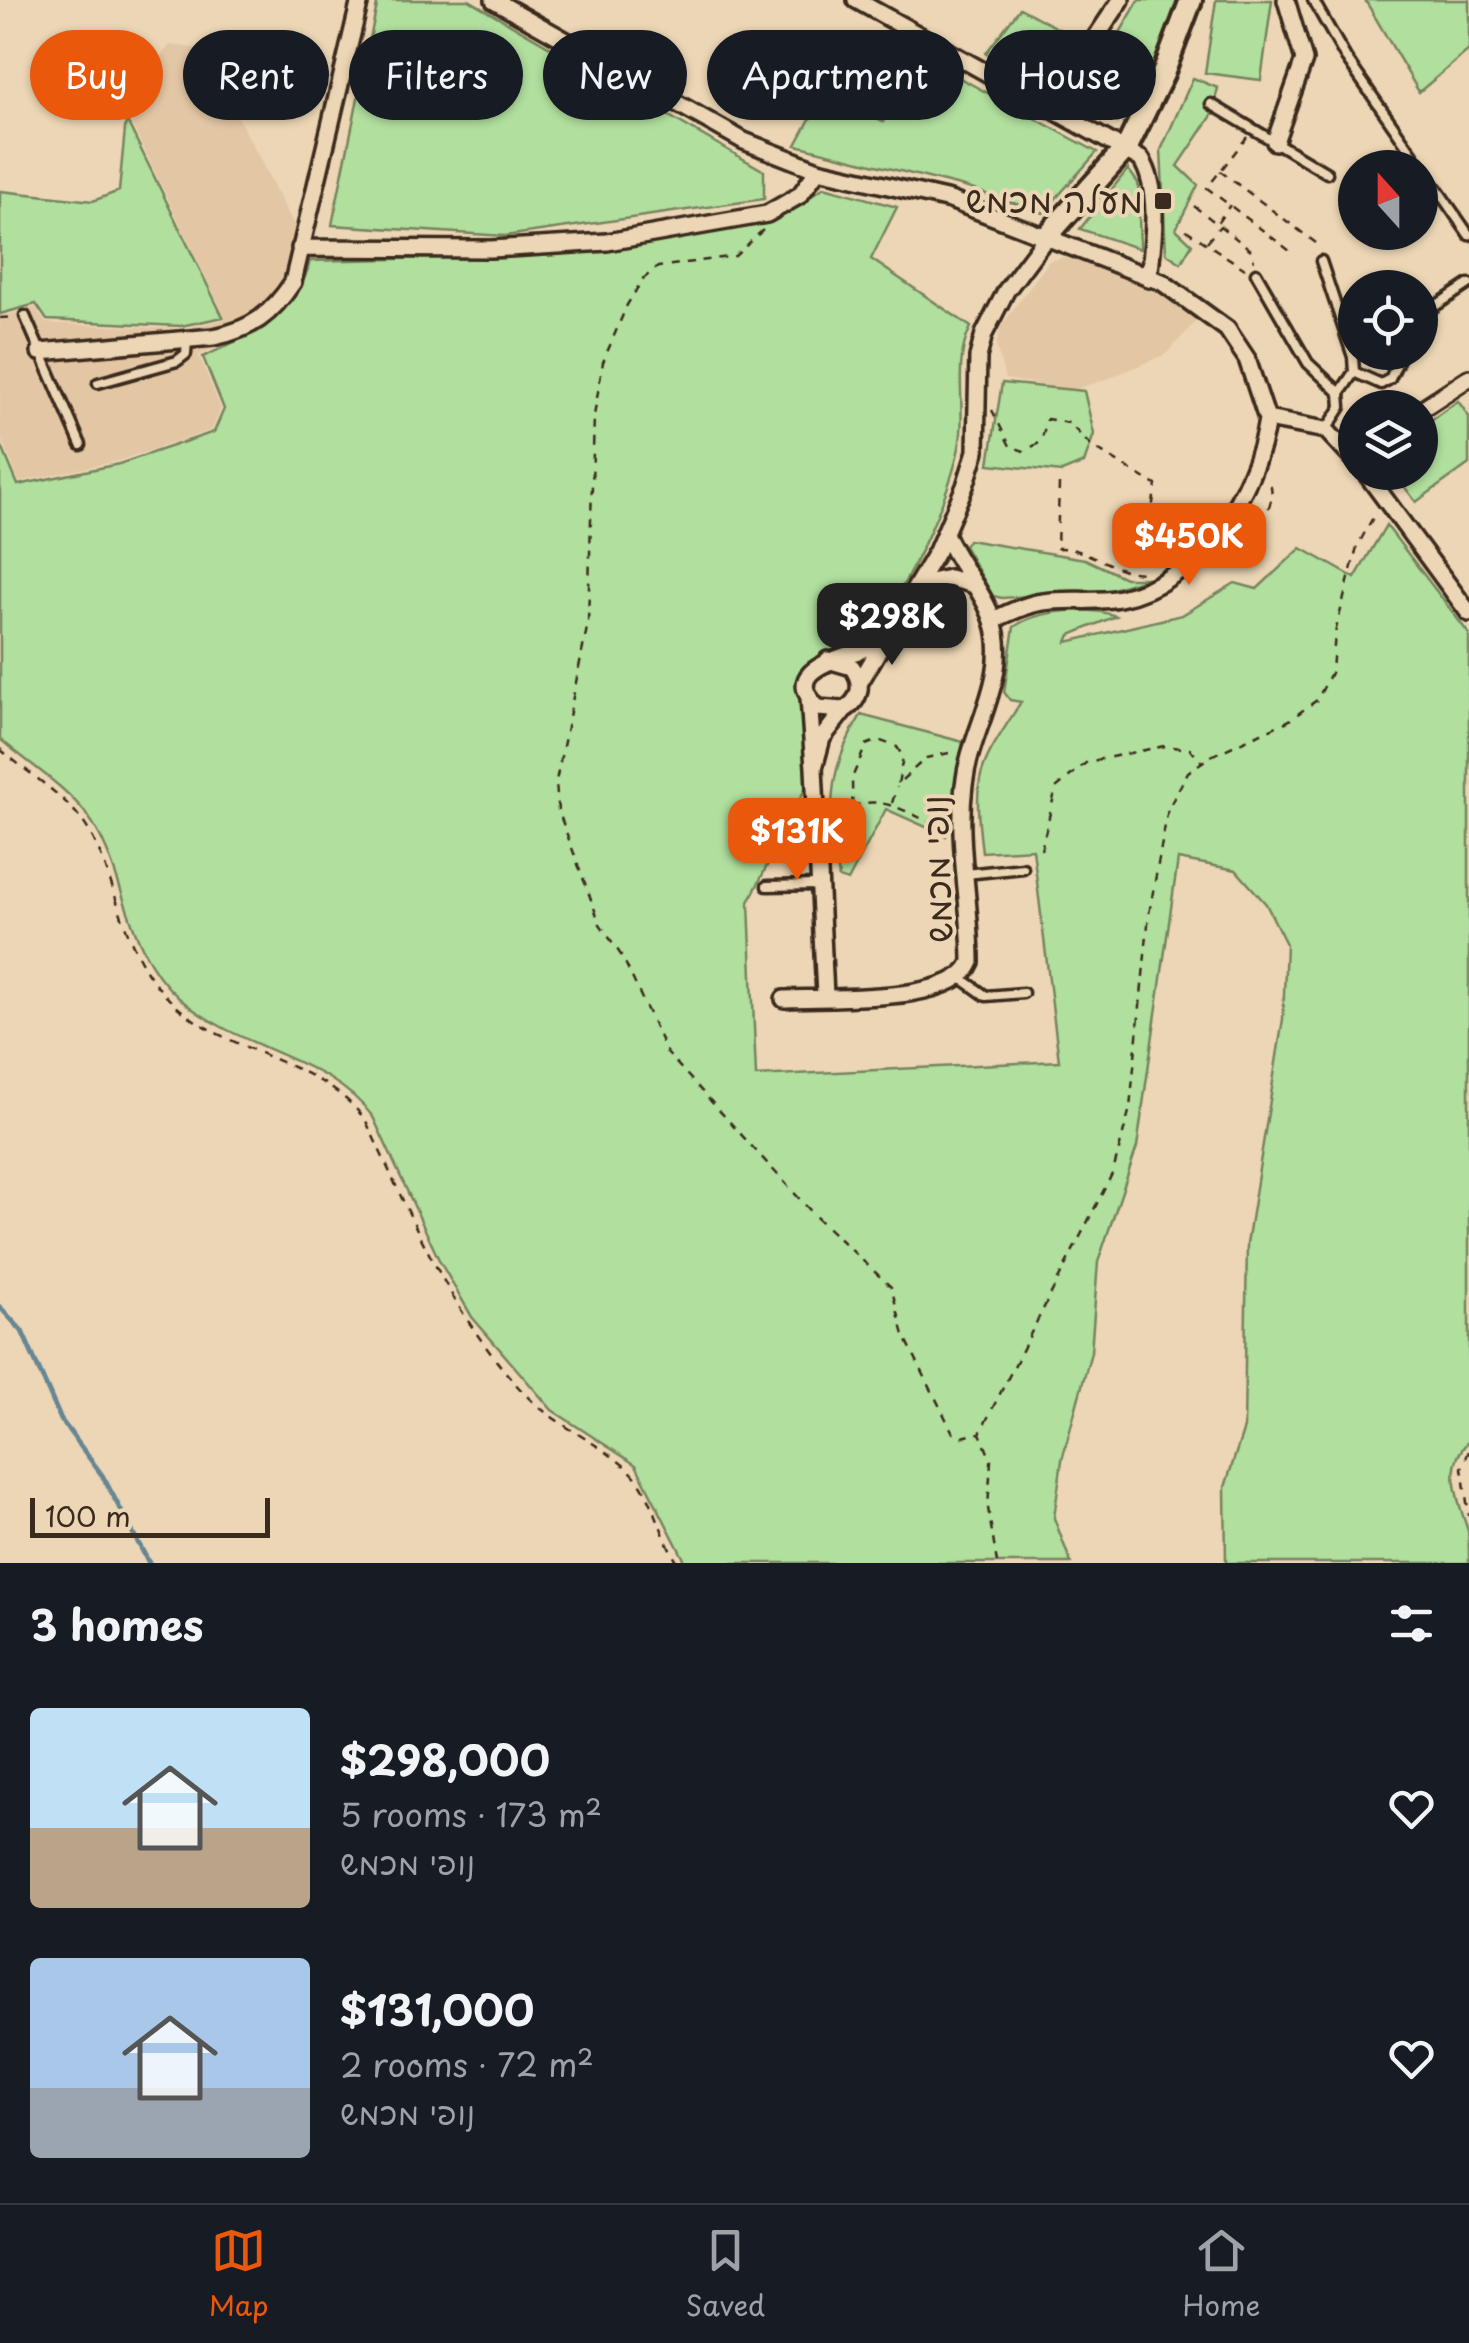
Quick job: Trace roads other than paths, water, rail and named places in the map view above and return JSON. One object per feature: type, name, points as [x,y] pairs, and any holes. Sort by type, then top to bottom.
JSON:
[{"type":"street","points":[[40,352],[236,332],[267,317],[293,282],[360,0]]},
{"type":"street","points":[[494,0],[744,141],[818,170],[950,200],[1048,235],[1182,294],[1227,329],[1247,359],[1267,420],[1260,461],[1231,518],[1177,569],[1138,594],[1105,600],[1046,602],[993,620]]},
{"type":"street","points":[[856,0],[880,5],[1127,147],[1148,170],[1154,241],[1149,279]]},
{"type":"street","points":[[1101,30],[1121,0]]},
{"type":"street","points":[[814,768],[822,738],[857,699],[860,682],[918,586],[944,534],[976,451],[978,357],[984,334],[1006,291],[1048,235],[1127,147],[1164,74],[1191,0]]},
{"type":"street","points":[[1274,142],[1304,60],[1286,0]]},
{"type":"street","points":[[300,248],[607,242],[767,214],[800,195],[818,170]]},
{"type":"street","points":[[1438,398],[1469,378]]},
{"type":"street","points":[[1267,420],[1326,430],[1338,441]]},
{"type":"street","points":[[1379,490],[1469,613]]},
{"type":"street","name":"נופי מכמש","points":[[784,999],[930,991],[961,978],[971,962],[963,831],[969,758],[996,674],[993,620],[944,534]]},
{"type":"street","points":[[918,586],[949,578],[971,584]]},
{"type":"street","points":[[826,996],[808,694],[813,669],[828,660],[856,654],[886,634]]},
{"type":"street","points":[[828,660],[852,667],[860,682]]},
{"type":"street","points":[[808,694],[818,708],[844,710]]},
{"type":"lane","points":[[1312,0],[1346,58],[1469,235]]},
{"type":"lane","points":[[1212,104],[1327,173]]},
{"type":"lane","points":[[1321,260],[1343,321],[1354,372],[1343,390]]},
{"type":"lane","points":[[1256,272],[1308,363],[1338,392]]},
{"type":"lane","points":[[1438,304],[1469,284]]},
{"type":"lane","points":[[25,316],[81,445]]},
{"type":"lane","points":[[98,383],[177,360],[186,354],[187,339]]},
{"type":"lane","points":[[1354,372],[1380,384],[1390,379],[1394,370]]},
{"type":"lane","points":[[1326,430],[1338,412]]},
{"type":"lane","points":[[966,874],[1022,868]]},
{"type":"lane","points":[[768,886],[820,885]]},
{"type":"lane","points":[[961,978],[986,996],[1023,993]]},
{"type":"waterway","points":[[0,1307],[22,1331],[61,1420],[102,1475],[149,1563]]},
{"type":"place","name":"מעלה מכמש","points":[[1163,201]]}]
